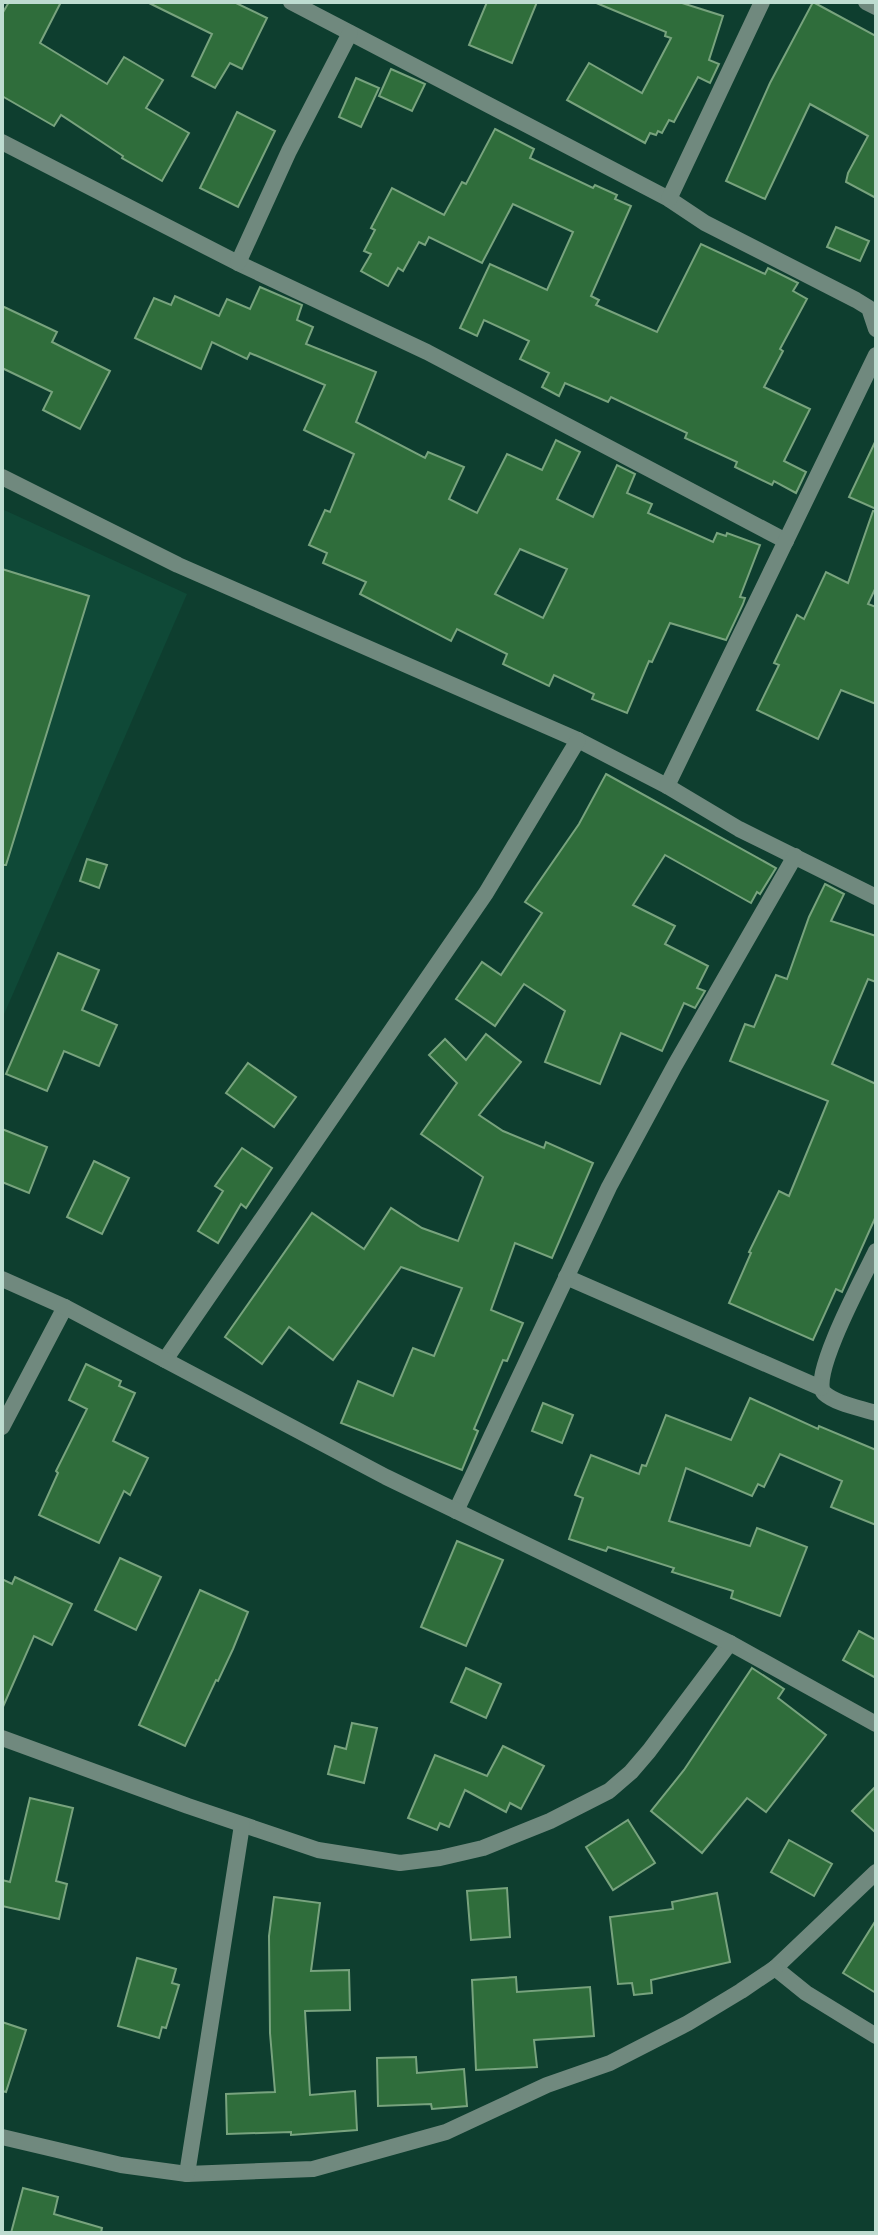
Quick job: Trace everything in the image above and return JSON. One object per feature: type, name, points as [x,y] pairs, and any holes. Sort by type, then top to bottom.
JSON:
[{"type":"street","points":[[291,2],[669,199],[705,223],[873,310],[876,329]]},
{"type":"street","points":[[669,199],[762,2]]},
{"type":"street","points":[[866,2],[876,7]]},
{"type":"street","points":[[238,263],[289,151],[350,33]]},
{"type":"street","points":[[2,142],[238,263],[427,352],[786,541]]},
{"type":"street","points":[[667,786],[876,355]]},
{"type":"street","points":[[2,477],[178,565],[578,740],[667,786],[739,829],[876,897]]},
{"type":"street","points":[[165,1360],[486,893],[578,740]]},
{"type":"street","points":[[456,1511],[609,1187],[795,856]]},
{"type":"street","points":[[876,1251],[827,1355],[820,1380],[824,1393],[876,1413]]},
{"type":"street","points":[[566,1277],[821,1388]]},
{"type":"street","points":[[2,1279],[65,1307],[386,1477],[730,1643],[876,1724]]},
{"type":"street","points":[[2,1427],[65,1307]]},
{"type":"street","points":[[2,1738],[318,1850],[400,1863],[440,1858],[483,1848],[550,1821],[609,1791],[649,1751],[730,1643]]},
{"type":"street","points":[[187,2174],[242,1825]]},
{"type":"street","points":[[2,2137],[121,2165],[187,2174],[313,2169],[446,2132],[547,2085],[610,2063],[688,2023],[741,1991],[775,1968],[876,1872]]},
{"type":"street","points":[[775,1968],[806,1993],[876,2036]]},
{"type":"shaded area","points":[[2,509],[187,594],[2,1019]]},
{"type":"building","points":[[9,2],[61,2],[40,43],[107,84],[124,57],[163,80],[146,108],[189,133],[162,181],[122,158],[61,115],[54,126],[2,96],[2,14]]},
{"type":"building","points":[[147,2],[234,2],[267,18],[242,69],[230,63],[215,88],[192,76],[212,34]]},
{"type":"building","points":[[487,2],[537,2],[512,63],[469,45]]},
{"type":"building","points":[[594,2],[679,2],[723,16],[709,60],[719,64],[710,83],[698,77],[674,122],[669,120],[662,133],[650,133],[645,143],[567,100],[589,63],[642,93],[671,38],[665,36],[666,32]]},
{"type":"building","points":[[813,2],[876,36],[876,198],[846,182],[868,136],[810,104],[765,199],[726,181],[770,83]]},
{"type":"building","points":[[391,69],[425,84],[412,111],[379,96]]},
{"type":"building","points":[[356,78],[379,88],[361,127],[339,117]]},
{"type":"building","points":[[237,112],[275,131],[238,207],[200,188]]},
{"type":"building","points":[[495,129],[534,149],[530,158],[593,188],[595,185],[617,195],[615,199],[631,206],[591,296],[599,300],[596,305],[657,332],[701,244],[765,274],[768,268],[798,283],[793,291],[807,299],[764,387],[810,409],[784,461],[806,472],[796,493],[774,481],[772,485],[735,467],[737,462],[685,438],[687,433],[611,397],[608,402],[565,383],[559,396],[542,387],[549,373],[520,359],[529,341],[484,320],[477,336],[460,328],[490,264],[547,290],[573,232],[513,204],[482,263],[429,237],[425,245],[419,242],[403,271],[398,268],[388,286],[361,271],[371,254],[364,251],[375,230],[371,228],[392,188],[444,215],[462,182],[466,184]]},
{"type":"building","points":[[836,227],[869,241],[860,261],[827,247]]},
{"type":"building","points":[[260,287],[302,305],[297,320],[313,327],[306,344],[376,372],[356,422],[425,458],[428,452],[464,467],[449,499],[477,513],[507,454],[542,470],[556,440],[580,452],[557,499],[593,517],[617,465],[635,474],[627,493],[652,504],[648,513],[713,542],[717,533],[726,536],[727,533],[760,545],[740,597],[745,598],[743,604],[726,640],[670,623],[652,662],[649,661],[627,713],[592,699],[594,694],[554,675],[549,686],[503,664],[507,654],[457,629],[451,641],[360,594],[366,582],[323,563],[327,553],[309,545],[325,510],[330,512],[354,454],[304,430],[325,385],[250,353],[247,359],[212,342],[201,369],[135,338],[154,298],[171,305],[175,296],[219,316],[227,299],[250,309]],"holes":[[[520,549],[567,569],[543,618],[495,594]]]},
{"type":"building","points":[[2,306],[57,332],[52,342],[110,371],[80,429],[43,410],[52,392],[2,368]]},
{"type":"building","points":[[876,440],[876,509],[849,497]]},
{"type":"building","points":[[873,511],[876,511],[876,587],[868,604],[876,607],[876,704],[841,690],[818,739],[757,710],[779,665],[774,663],[797,615],[804,619],[826,572],[848,583]]},
{"type":"building","points":[[2,569],[89,596],[6,865],[2,865]]},
{"type":"building","points":[[606,774],[776,868],[751,903],[665,855],[633,905],[675,926],[665,944],[708,966],[697,988],[705,991],[695,1008],[684,1003],[662,1051],[621,1033],[600,1084],[545,1062],[565,1011],[524,984],[495,1026],[456,999],[482,962],[501,975],[542,913],[525,902],[579,824]]},
{"type":"building","points":[[87,859],[107,865],[99,888],[80,881]]},
{"type":"building","points":[[825,884],[844,894],[831,921],[876,936],[876,982],[868,979],[832,1064],[876,1084],[876,1216],[842,1292],[836,1289],[813,1340],[729,1303],[749,1252],[779,1191],[789,1196],[828,1101],[730,1061],[745,1024],[754,1027],[776,975],[787,979],[809,917]]},
{"type":"building","points":[[58,953],[99,970],[82,1010],[117,1025],[99,1066],[64,1051],[47,1091],[6,1074]]},
{"type":"building","points":[[486,1034],[521,1062],[479,1115],[503,1131],[544,1148],[546,1142],[593,1163],[552,1258],[515,1243],[491,1310],[523,1323],[507,1361],[503,1360],[474,1429],[478,1431],[462,1470],[341,1423],[358,1381],[393,1396],[413,1348],[434,1356],[462,1288],[401,1267],[333,1360],[289,1327],[262,1364],[225,1337],[312,1213],[364,1249],[391,1208],[422,1228],[458,1241],[483,1177],[421,1134],[457,1083],[429,1055],[445,1039],[466,1060]]},
{"type":"building","points":[[248,1063],[296,1097],[274,1127],[226,1093]]},
{"type":"building","points":[[2,1129],[47,1147],[29,1193],[2,1182]]},
{"type":"building","points":[[242,1148],[272,1168],[246,1208],[241,1204],[218,1243],[198,1231],[223,1191],[215,1186]]},
{"type":"building","points":[[94,1161],[129,1178],[102,1234],[67,1217]]},
{"type":"building","points":[[86,1364],[121,1381],[119,1386],[135,1393],[113,1441],[148,1458],[130,1495],[124,1491],[99,1543],[39,1515],[58,1473],[56,1471],[87,1409],[69,1400]]},
{"type":"building","points":[[750,1398],[818,1429],[819,1426],[876,1450],[876,1525],[831,1507],[842,1481],[780,1454],[764,1487],[758,1484],[752,1496],[686,1468],[669,1521],[750,1546],[757,1528],[807,1547],[780,1616],[731,1598],[733,1591],[672,1572],[674,1568],[608,1547],[606,1551],[569,1539],[583,1498],[575,1495],[591,1455],[639,1474],[642,1465],[646,1466],[666,1415],[731,1440]]},
{"type":"building","points":[[543,1403],[573,1415],[562,1443],[532,1431]]},
{"type":"building","points":[[457,1541],[503,1560],[466,1646],[421,1627]]},
{"type":"building","points":[[120,1558],[161,1577],[136,1630],[95,1610]]},
{"type":"building","points":[[15,1577],[72,1604],[52,1645],[34,1636],[2,1709],[2,1579],[12,1584]]},
{"type":"building","points":[[200,1590],[248,1612],[185,1746],[139,1725]]},
{"type":"building","points":[[859,1631],[876,1640],[876,1678],[843,1660]]},
{"type":"building","points":[[466,1668],[501,1684],[486,1718],[451,1702]]},
{"type":"building","points":[[752,1668],[784,1689],[778,1698],[826,1735],[766,1812],[747,1798],[702,1853],[651,1811],[684,1770]]},
{"type":"building","points":[[352,1723],[377,1728],[364,1783],[328,1774],[335,1746],[346,1749]]},
{"type":"building","points":[[503,1746],[544,1766],[521,1809],[510,1803],[506,1812],[465,1790],[449,1827],[440,1823],[437,1830],[408,1818],[435,1755],[487,1776]]},
{"type":"building","points":[[876,1786],[876,1833],[852,1811]]},
{"type":"building","points":[[30,1798],[73,1808],[56,1881],[67,1884],[59,1919],[2,1906],[2,1880],[10,1882]]},
{"type":"building","points":[[628,1820],[655,1863],[613,1890],[586,1847]]},
{"type":"building","points":[[789,1840],[832,1864],[814,1896],[771,1872]]},
{"type":"building","points":[[507,1888],[510,1937],[471,1940],[467,1891]]},
{"type":"building","points":[[717,1893],[730,1962],[651,1980],[652,1993],[634,1995],[632,1983],[618,1984],[610,1917],[673,1909],[672,1902]]},
{"type":"building","points":[[274,1897],[320,1903],[311,1971],[349,1970],[350,2010],[305,2011],[310,2095],[355,2091],[357,2130],[291,2135],[291,2132],[227,2134],[226,2094],[275,2092],[270,2033],[269,1936]]},
{"type":"building","points":[[876,1920],[876,1993],[843,1973]]},
{"type":"building","points":[[137,1958],[176,1969],[172,1983],[179,1985],[166,2028],[162,2027],[159,2038],[118,2026]]},
{"type":"building","points":[[516,1977],[517,1992],[590,1987],[594,2036],[534,2040],[537,2067],[476,2070],[472,1980]]},
{"type":"building","points":[[2,2022],[26,2030],[6,2092],[2,2091]]},
{"type":"building","points":[[416,2057],[417,2073],[464,2069],[467,2106],[432,2109],[431,2104],[378,2106],[377,2058]]},
{"type":"building","points":[[23,2188],[58,2197],[54,2214],[102,2228],[101,2233],[11,2233]]}]
